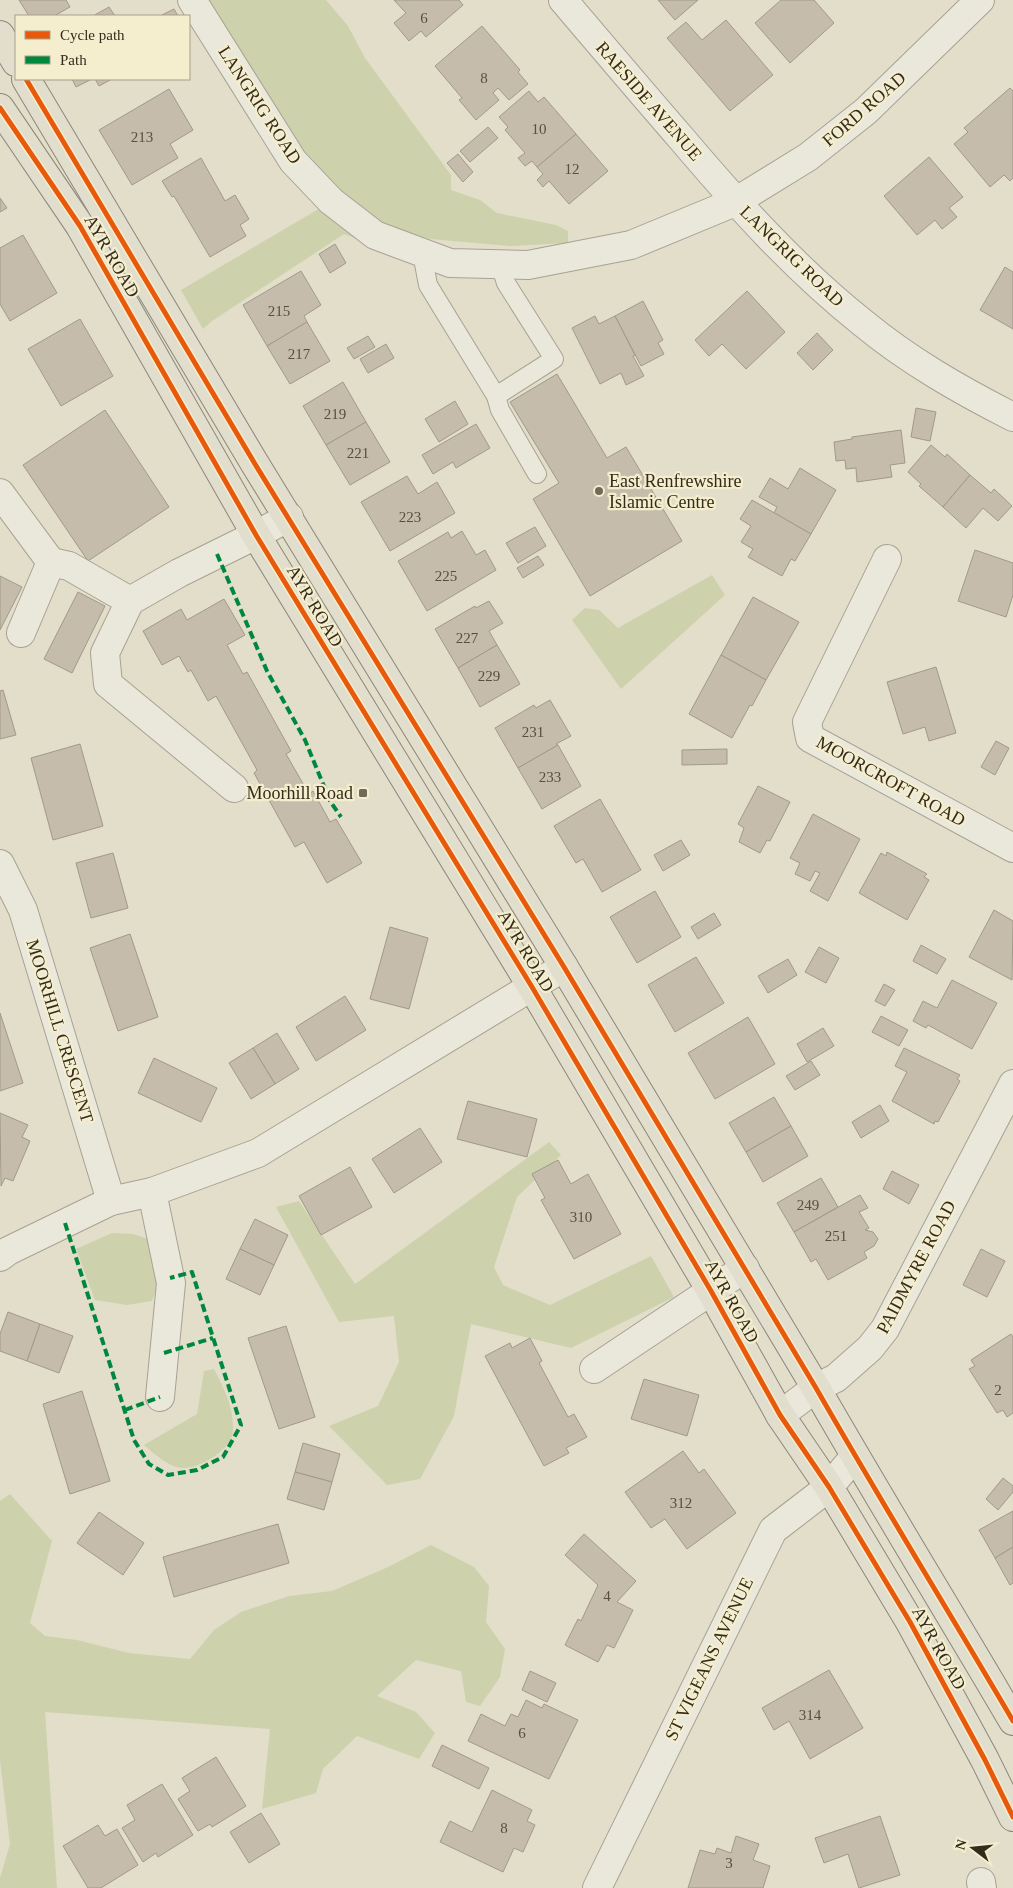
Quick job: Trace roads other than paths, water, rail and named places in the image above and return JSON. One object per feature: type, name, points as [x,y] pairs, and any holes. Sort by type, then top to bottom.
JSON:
[{"type":"main road","points":[[0,35],[15,60]]},
{"type":"main road","name":"AYR ROAD","points":[[27,80],[254,464],[289,517],[564,967],[745,1268],[854,1456],[896,1523],[1013,1721]]},
{"type":"main road","name":"AYR ROAD","points":[[0,108],[80,226],[256,535],[532,987],[711,1291],[780,1415],[829,1487],[918,1638],[985,1760],[1013,1817]]},
{"type":"street","name":"LANGRIG ROAD","points":[[192,0],[293,162],[331,201],[375,235],[450,263],[528,265],[631,244],[736,202],[776,245],[862,323],[915,362],[970,395],[1013,417]]},
{"type":"street","name":"RAESIDE AVENUE","points":[[563,0],[736,202]]},
{"type":"street","name":"FORD ROAD","points":[[736,202],[808,157],[866,111],[980,0]]},
{"type":"street","points":[[0,493],[51,562],[69,566],[130,601]]},
{"type":"street","points":[[234,788],[108,684],[105,653],[130,601],[179,572],[289,517]]},
{"type":"street","name":"MOORCROFT ROAD","points":[[887,559],[807,722],[810,738],[1013,848]]},
{"type":"street","points":[[21,633],[51,562]]},
{"type":"street","name":"MOORHILL CRESCENT","points":[[0,864],[23,910],[111,1201]]},
{"type":"street","points":[[0,1257],[8,1251],[111,1201],[152,1192],[258,1153],[564,967]]},
{"type":"street","name":"PAIDMYRE ROAD","points":[[780,1415],[816,1388],[836,1378],[870,1348],[885,1329],[1013,1084]]},
{"type":"street","points":[[152,1192],[171,1282],[160,1397]]},
{"type":"street","points":[[594,1369],[745,1268]]},
{"type":"street","name":"ST VIGEANS AVENUE","points":[[597,1888],[773,1530],[829,1487],[854,1456]]},
{"type":"lane","points":[[422,253],[428,285],[496,396],[500,410],[537,474]]},
{"type":"lane","points":[[496,396],[554,359],[506,282],[500,264]]},
{"type":"place","name":"East Renfrewshire Islamic Centre","points":[[599,491]]},
{"type":"place","name":"Moorhill Road","points":[[363,793]]}]
